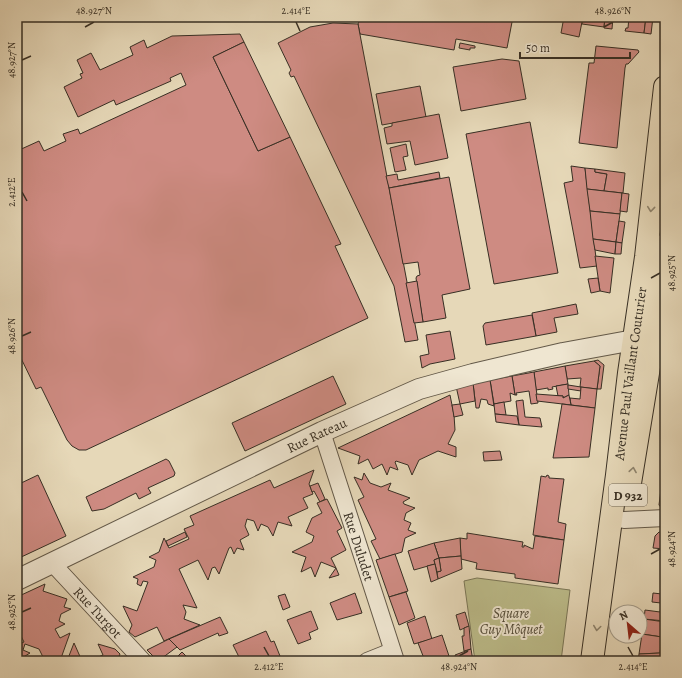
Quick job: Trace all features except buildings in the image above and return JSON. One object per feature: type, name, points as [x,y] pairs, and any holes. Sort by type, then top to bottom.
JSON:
[{"type":"main road","name":"Avenue Paul Vaillant Couturier","points":[[592,661],[634,340],[665,86]]},
{"type":"main road","name":"Avenue Paul Vaillant Couturier","points":[[607,661],[624,520],[648,376],[659,330],[659,307],[665,245]]},
{"type":"street","points":[[634,340],[659,330]]},
{"type":"street","name":"Rue Rateau","points":[[17,580],[53,564],[322,432],[419,389],[473,374],[563,353],[634,340]]},
{"type":"street","name":"Rue Duludet","points":[[322,432],[394,656]]},
{"type":"street","points":[[624,520],[665,518]]},
{"type":"street","name":"Rue Turgot","points":[[53,564],[143,661]]},
{"type":"street","points":[[367,661],[394,656]]},
{"type":"green space","name":"Square Guy Môquet","points":[[477,578],[570,590],[561,661],[475,661],[464,581]]}]
